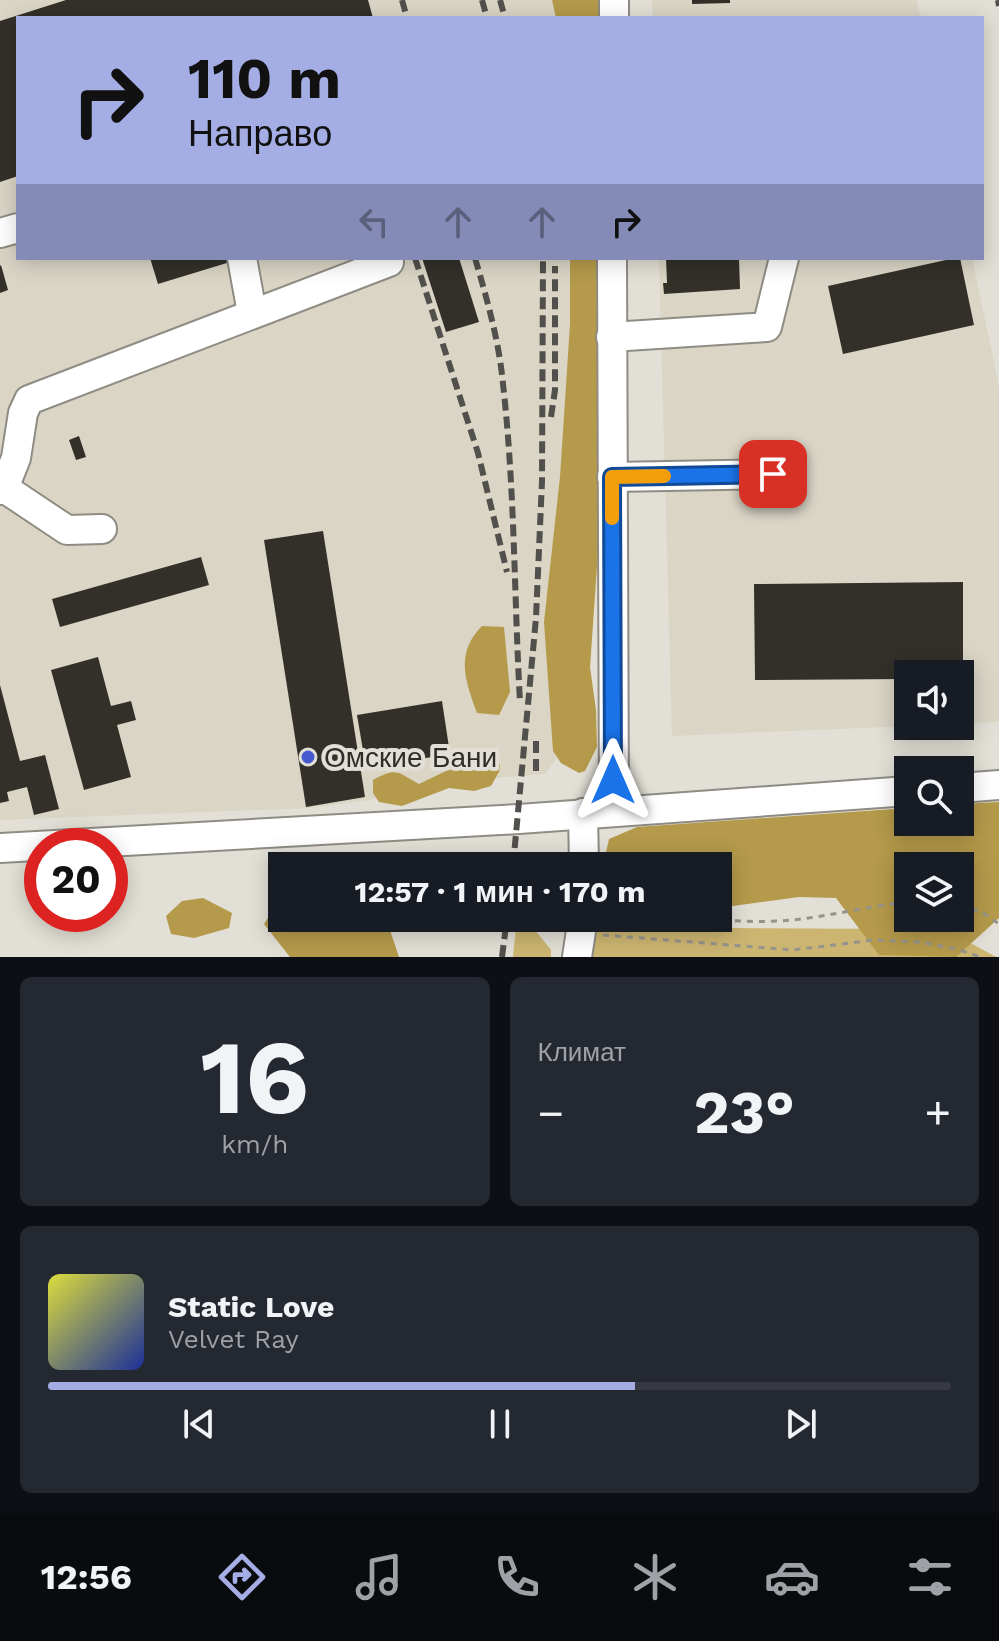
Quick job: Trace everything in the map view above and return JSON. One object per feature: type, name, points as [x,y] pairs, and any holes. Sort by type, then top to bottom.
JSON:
[{"type":"street","points":[[242,260],[252,313]]},
{"type":"street","points":[[612,260],[614,811]]},
{"type":"street","points":[[611,337],[767,327],[784,260]]},
{"type":"street","points":[[102,529],[67,530],[2,489],[16,458],[23,413],[29,400],[389,262]]},
{"type":"street","points":[[612,477],[773,474]]},
{"type":"street","points":[[974,787],[999,785]]},
{"type":"street","points":[[0,848],[519,819],[894,792]]},
{"type":"street","points":[[583,813],[584,852]]},
{"type":"path","points":[[732,919],[787,921],[894,904]]},
{"type":"path","points":[[974,910],[999,924]]},
{"type":"path","points":[[580,936],[793,950],[874,940],[920,942],[981,957]]},
{"type":"shaded area","points":[[0,0],[584,0],[585,16],[16,16],[16,260],[591,260],[581,725],[545,774],[469,780],[309,808],[0,820]]},
{"type":"shaded area","points":[[552,0],[599,0],[599,16],[556,16]]},
{"type":"shaded area","points":[[652,0],[917,0],[921,16],[653,16]]},
{"type":"shaded area","points":[[570,260],[603,260],[600,524],[590,667],[597,747],[585,771],[579,773],[561,763],[553,751],[544,622],[560,477],[570,324]]},
{"type":"shaded area","points":[[659,260],[972,260],[999,386],[999,722],[974,723],[974,660],[894,660],[894,727],[672,736]]},
{"type":"shaded area","points":[[482,626],[504,627],[510,692],[499,715],[477,713],[466,678],[468,646]]},
{"type":"shaded area","points":[[490,759],[500,764],[499,772],[491,786],[474,791],[449,788],[402,806],[379,802],[373,793],[373,780],[387,773],[401,774],[419,784],[446,771]]},
{"type":"shaded area","points":[[999,802],[999,918],[956,957],[879,955],[836,898],[799,897],[732,906],[732,852],[606,852],[609,839],[637,827],[894,809],[894,836],[974,836],[974,803]]},
{"type":"shaded area","points":[[203,898],[232,913],[229,928],[194,938],[171,934],[166,916],[182,901]]},
{"type":"shaded area","points":[[732,928],[894,929],[894,932],[918,932],[965,940],[996,957],[563,957],[566,932],[732,932]]},
{"type":"shaded area","points":[[270,932],[391,932],[399,957],[290,957]]},
{"type":"shaded area","points":[[516,932],[537,932],[551,950],[551,957],[513,957]]},
{"type":"building","points":[[66,0],[368,0],[372,16],[16,16],[16,177],[0,182],[0,21]]},
{"type":"building","points":[[692,0],[730,0],[730,3],[692,4]]},
{"type":"building","points":[[151,260],[230,260],[230,262],[158,284]]},
{"type":"building","points":[[423,260],[460,260],[479,322],[446,332]]},
{"type":"building","points":[[666,260],[739,260],[740,289],[664,294],[663,283],[667,283]]},
{"type":"building","points":[[946,260],[960,260],[974,325],[843,354],[828,286]]},
{"type":"building","points":[[0,266],[8,290],[0,293]]},
{"type":"building","points":[[79,436],[86,457],[76,460],[69,440]]},
{"type":"building","points":[[323,531],[365,797],[306,807],[264,540]]},
{"type":"building","points":[[201,557],[209,585],[60,627],[52,599]]},
{"type":"building","points":[[963,582],[963,660],[894,660],[894,679],[755,680],[754,584]]},
{"type":"building","points":[[98,657],[111,706],[131,701],[136,720],[117,725],[131,777],[84,790],[51,670]]},
{"type":"building","points":[[0,685],[20,761],[45,755],[59,809],[34,815],[27,787],[7,792],[9,801],[0,803]]},
{"type":"building","points":[[442,701],[450,754],[366,768],[357,715]]},
{"type":"railway","points":[[402,0],[406,16]]},
{"type":"railway","points":[[482,0],[486,16]]},
{"type":"railway","points":[[500,0],[504,16]]},
{"type":"railway","points":[[998,0],[999,6]]},
{"type":"railway","points":[[416,260],[478,453],[507,572]]},
{"type":"railway","points":[[476,260],[496,336],[503,384],[512,503],[520,702]]},
{"type":"railway","points":[[514,852],[536,618],[542,481],[543,260]]},
{"type":"railway","points":[[551,417],[555,390],[555,266]]},
{"type":"railway","points":[[536,738],[536,771]]},
{"type":"railway","points":[[502,957],[505,932]]},
{"type":"slow traffic","points":[[612,518],[612,477],[664,476]]},
{"type":"place","name":"Омские Бани","points":[[308,757]]},
{"type":"route","points":[[613,780],[612,477],[773,474]]}]
